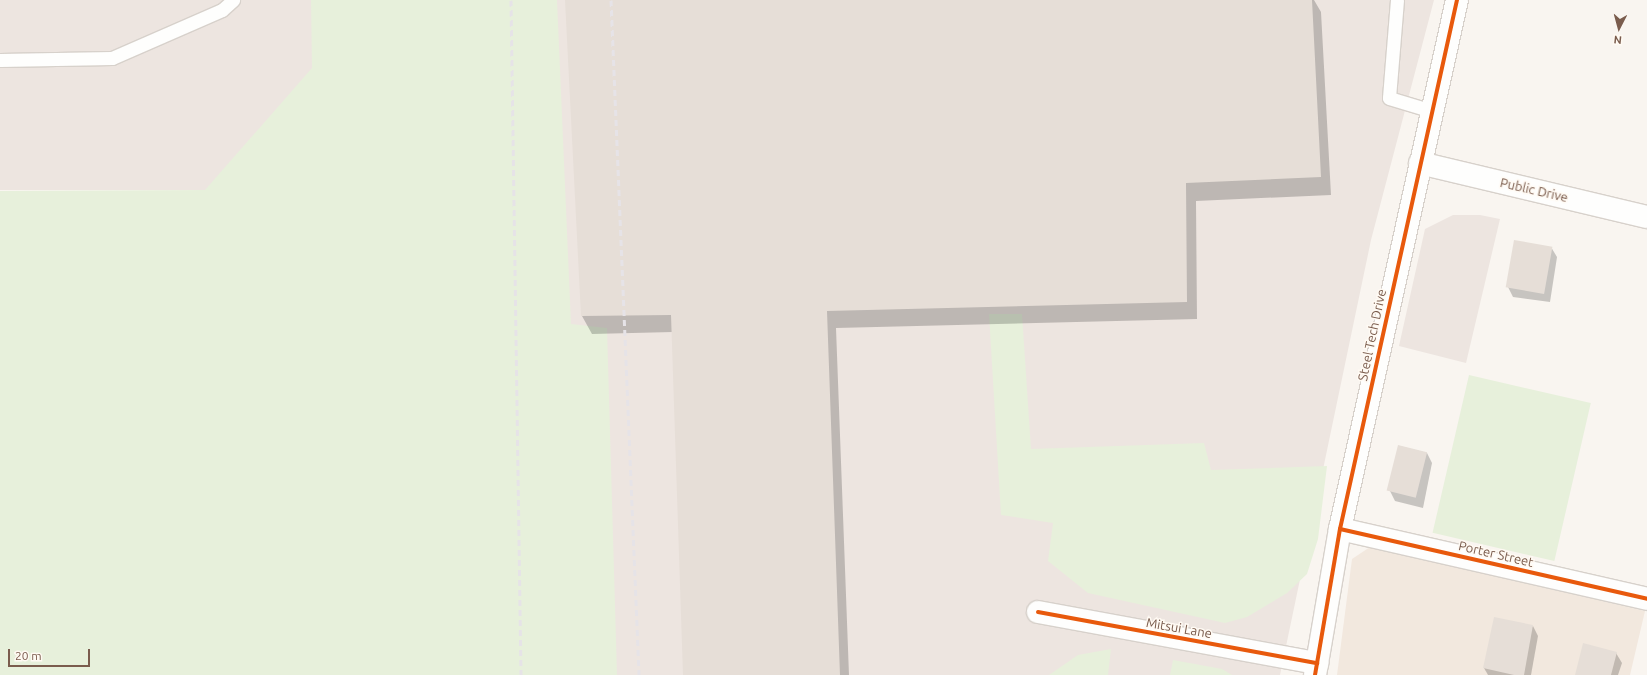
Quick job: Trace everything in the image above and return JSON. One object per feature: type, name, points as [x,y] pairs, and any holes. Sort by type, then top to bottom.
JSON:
[{"type":"street","name":"Steel Tech Drive","points":[[1316,669],[1340,529],[1457,0]]},
{"type":"street","name":"Public Drive","points":[[1420,163],[1647,217]]},
{"type":"street","name":"Porter Street","points":[[1340,529],[1647,598]]},
{"type":"street","name":"Mitsui Lane","points":[[1038,612],[1316,669]]},
{"type":"lane","points":[[0,60],[112,58],[222,10],[233,0]]},
{"type":"lane","points":[[1397,0],[1389,98],[1432,111]]},
{"type":"shaded area","points":[[0,0],[326,0],[326,190],[0,190]]},
{"type":"shaded area","points":[[536,0],[1434,0],[1371,240],[1280,675],[551,675]]},
{"type":"shaded area","points":[[1453,215],[1480,215],[1500,219],[1466,363],[1399,346],[1425,229]]},
{"type":"shaded area","points":[[1370,547],[1645,611],[1630,675],[1337,675],[1352,559]]},
{"type":"green space","points":[[311,0],[557,0],[571,324],[607,328],[617,675],[0,675],[0,191],[205,190],[312,68]]},
{"type":"green space","points":[[989,314],[1022,314],[1031,449],[1204,443],[1211,470],[1327,466],[1318,539],[1307,574],[1287,593],[1247,617],[1225,623],[1088,593],[1048,561],[1053,523],[1001,515]]},
{"type":"green space","points":[[1469,375],[1591,403],[1554,561],[1433,533]]},
{"type":"green space","points":[[1111,649],[1108,675],[1049,675],[1078,655]]},
{"type":"green space","points":[[1173,660],[1222,669],[1232,675],[1170,675]]},
{"type":"building","points":[[565,0],[1312,0],[1321,177],[1186,183],[1187,302],[827,311],[840,675],[683,675],[671,315],[581,316]]},
{"type":"building","points":[[1514,240],[1552,247],[1544,294],[1506,287]]},
{"type":"building","points":[[1398,445],[1427,452],[1416,498],[1387,491]]},
{"type":"building","points":[[1494,617],[1533,625],[1524,675],[1514,675],[1483,668]]},
{"type":"building","points":[[1583,643],[1617,652],[1611,675],[1575,675]]},
{"type":"railway","points":[[511,0],[521,675]]},
{"type":"railway","points":[[611,0],[639,675]]},
{"type":"cycle path","points":[[1315,675],[1340,529],[1457,0]]},
{"type":"cycle path","points":[[1340,529],[1647,599]]},
{"type":"cycle path","points":[[1038,612],[1317,663]]}]
